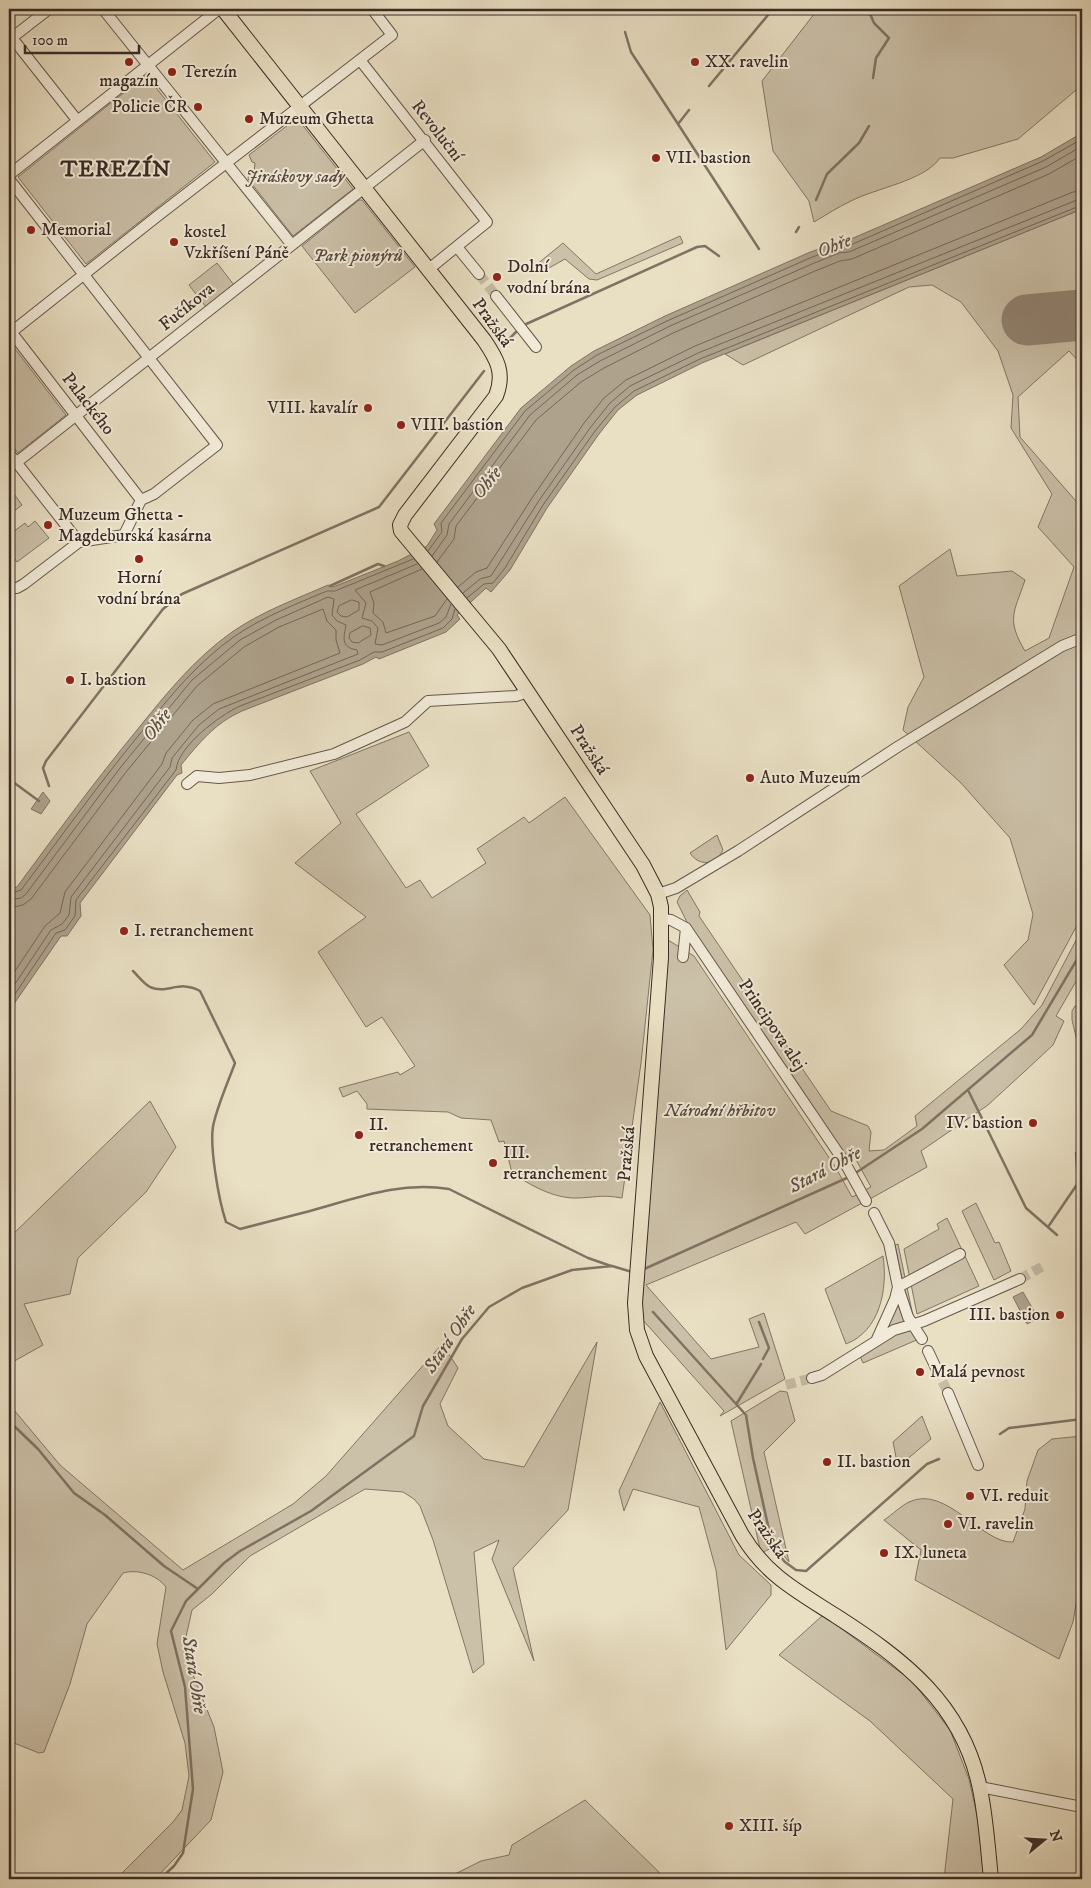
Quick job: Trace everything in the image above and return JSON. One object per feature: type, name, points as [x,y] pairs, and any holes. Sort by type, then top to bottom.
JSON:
[{"type":"main road","name":"Pražská","points":[[221,9],[300,106],[490,348],[500,368],[501,379],[496,396],[405,514],[400,525],[406,540],[472,614],[528,692],[643,865],[658,894],[662,919],[659,997],[638,1256],[635,1317],[646,1356],[742,1535],[769,1571],[899,1659],[925,1684],[957,1728],[970,1756],[980,1787],[991,1879]]},
{"type":"street","points":[[49,9],[10,37],[77,120]]},
{"type":"street","points":[[103,9],[292,245]]},
{"type":"street","points":[[9,174],[221,9]]},
{"type":"street","points":[[10,332],[392,35],[372,9]]},
{"type":"street","name":"Revoluční","points":[[360,60],[487,222],[457,247]]},
{"type":"street","name":"Fučíkova","points":[[17,462],[424,140]]},
{"type":"street","points":[[9,179],[217,445],[154,494],[141,500],[124,535],[79,542],[24,584],[16,588],[9,588]]},
{"type":"street","points":[[428,269],[457,247],[479,274]]},
{"type":"street","points":[[496,296],[536,347]]},
{"type":"street","name":"Palackého","points":[[10,332],[77,415],[141,500]]},
{"type":"street","points":[[9,453],[79,542]]},
{"type":"street","points":[[658,894],[676,888],[899,746],[1062,646],[1082,638]]},
{"type":"street","points":[[187,784],[197,776],[219,778],[250,775],[334,754],[405,722],[428,701],[516,696],[528,692]]},
{"type":"street","points":[[662,919],[671,920],[686,928],[683,957]]},
{"type":"street","name":"Principova alej","points":[[686,928],[845,1163],[866,1201]]},
{"type":"street","points":[[874,1214],[889,1243],[898,1287],[911,1324],[919,1332],[922,1339]]},
{"type":"street","points":[[878,1339],[895,1300],[898,1287],[960,1254]]},
{"type":"street","points":[[812,1378],[848,1360],[878,1339],[1020,1279]]},
{"type":"street","points":[[928,1352],[936,1368]]},
{"type":"street","points":[[948,1394],[978,1465]]},
{"type":"street","points":[[980,1787],[1082,1807]]},
{"type":"green space","points":[[818,9],[1082,9],[1082,85],[1018,139],[953,158],[940,158],[923,173],[861,196],[814,222],[809,201],[773,151],[762,81]]},
{"type":"green space","points":[[146,75],[215,162],[86,264],[18,177]]},
{"type":"green space","name":"Jiráskovy sady","points":[[297,118],[353,189],[293,236],[248,179],[249,173],[254,173],[255,163],[252,162],[249,155]]},
{"type":"green space","name":"Park pionýrů","points":[[359,200],[362,200],[415,267],[355,313],[302,246]]},
{"type":"green space","points":[[1082,209],[1082,365],[1069,351],[1018,397],[1020,437],[1082,508],[1082,916],[1034,1005],[1004,965],[1028,940],[1033,914],[1010,838],[961,783],[903,730],[908,707],[924,677],[899,586],[950,549],[957,576],[1012,571],[1025,580],[1015,609],[1014,623],[1015,631],[1025,651],[1049,638],[1074,567],[1038,527],[1052,494],[1011,428],[1013,395],[998,351],[961,302],[932,285],[909,287],[743,365],[725,354]]},
{"type":"green space","points":[[680,236],[683,243],[597,280],[589,279],[565,259],[540,273],[530,270],[563,243],[596,274]]},
{"type":"green space","points":[[217,263],[234,285],[206,307],[189,285]]},
{"type":"green space","points":[[12,345],[66,415],[18,453],[9,441],[9,348]]},
{"type":"green space","points":[[9,487],[22,505],[9,515]]},
{"type":"green space","points":[[35,521],[49,538],[17,562],[9,551],[9,542],[11,540],[9,535],[25,523],[28,527]]},
{"type":"green space","points":[[409,732],[429,766],[356,814],[406,888],[420,880],[432,898],[486,863],[477,849],[524,817],[529,823],[565,797],[650,915],[653,950],[641,1063],[622,1198],[558,1196],[526,1182],[512,1173],[504,1141],[499,1142],[491,1120],[461,1118],[448,1112],[367,1109],[367,1104],[357,1091],[343,1097],[339,1088],[398,1072],[400,1075],[415,1066],[382,1017],[366,1027],[318,952],[366,917],[295,863],[341,823],[310,771]]},
{"type":"green space","points":[[717,835],[723,850],[716,859],[703,862],[694,858],[690,853]]},
{"type":"green space","points":[[687,890],[700,912],[699,916],[831,1111],[868,1126],[871,1132],[869,1151],[884,1150],[917,1126],[915,1116],[1021,1029],[1042,1005],[1082,929],[1082,971],[1056,1016],[1064,1021],[1053,1045],[988,1105],[921,1151],[927,1167],[870,1199],[865,1190],[871,1187],[855,1158],[849,1161],[689,926],[677,902],[680,896]]},
{"type":"green space","name":"Národní hřbitov","points":[[668,940],[694,956],[836,1168],[852,1197],[859,1194],[864,1202],[805,1234],[796,1222],[646,1285],[711,1359],[759,1347],[749,1319],[764,1313],[785,1379],[720,1416],[724,1411],[641,1318]]},
{"type":"green space","points":[[1082,1001],[1082,1062],[1072,1020],[1072,1011]]},
{"type":"green space","points":[[150,1101],[176,1147],[146,1192],[78,1258],[70,1294],[24,1304],[43,1345],[9,1364],[9,1238]]},
{"type":"green space","points":[[976,1203],[995,1243],[999,1242],[1011,1271],[994,1280],[962,1211]]},
{"type":"green space","points":[[947,1218],[979,1286],[917,1314],[904,1249],[939,1229],[937,1224]]},
{"type":"green space","points":[[898,1244],[913,1316],[910,1317],[895,1245]]},
{"type":"green space","points":[[883,1256],[884,1282],[879,1308],[867,1329],[858,1338],[846,1344],[825,1289]]},
{"type":"green space","points":[[897,1302],[905,1322],[886,1331]]},
{"type":"green space","points":[[911,1327],[919,1339],[863,1363],[860,1356],[880,1341]]},
{"type":"green space","points":[[597,1342],[568,1510],[513,1568],[534,1661],[492,1559],[499,1540],[474,1552],[484,1664],[473,1673],[433,1540],[420,1506],[414,1499],[403,1492],[365,1489],[250,1556],[212,1594],[192,1610],[183,1650],[214,1727],[223,1772],[211,1820],[155,1879],[116,1879],[173,1822],[182,1810],[189,1776],[185,1743],[163,1672],[157,1644],[166,1587],[152,1576],[140,1572],[123,1573],[87,1624],[70,1684],[44,1752],[39,1753],[9,1741],[9,1404],[60,1465],[183,1570],[293,1504],[326,1476],[442,1344],[458,1368],[440,1404],[448,1426],[484,1459],[524,1467]]},
{"type":"green space","points":[[780,1391],[787,1392],[795,1421],[764,1452],[789,1562],[776,1546],[761,1553],[731,1421]]},
{"type":"green space","points":[[660,1402],[739,1555],[771,1585],[771,1595],[726,1650],[716,1570],[699,1507],[633,1489],[624,1511],[619,1491]]},
{"type":"green space","points":[[922,1416],[931,1439],[898,1467],[893,1442]]},
{"type":"green space","points":[[1082,1436],[1082,1570],[1073,1622],[1059,1659],[915,1580],[921,1550],[884,1520],[909,1502],[923,1499],[936,1501],[950,1507],[989,1534],[1001,1540],[1013,1542],[1025,1509],[1027,1481],[1038,1450],[1052,1439]]},
{"type":"green space","points":[[823,1615],[912,1681],[950,1730],[969,1779],[978,1820],[984,1879],[944,1879],[953,1799],[870,1721],[779,1655]]},
{"type":"green space","points":[[585,1800],[666,1879],[445,1879],[481,1861],[509,1855],[512,1845]]},
{"type":"water","name":"Ohře","points":[[1082,133],[1082,209],[702,363],[637,395],[618,410],[599,434],[547,508],[510,570],[491,592],[486,588],[457,615],[460,619],[446,632],[379,659],[376,657],[363,664],[242,711],[216,727],[181,765],[182,773],[177,775],[80,903],[81,916],[67,936],[61,936],[9,1011],[9,889],[17,887],[121,749],[159,703],[193,665],[218,642],[243,625],[279,606],[328,585],[333,587],[398,561],[427,546],[437,530],[434,524],[521,408],[571,366],[594,351],[665,316],[808,253],[837,242],[844,242],[1041,157]]},
{"type":"water","points":[[116,162],[121,164],[123,169],[121,174],[116,176],[111,174],[109,169],[111,164]]},
{"type":"water","points":[[43,792],[50,801],[41,814],[31,809]]},
{"type":"water","points":[[1023,1292],[1038,1318],[1027,1324],[1013,1297]]},
{"type":"waterway","points":[[709,86],[773,9]]},
{"type":"waterway","points":[[868,9],[874,23],[889,38],[876,58],[873,78]]},
{"type":"waterway","points":[[625,32],[631,52],[678,124]]},
{"type":"waterway","points":[[689,110],[678,124],[759,249]]},
{"type":"waterway","points":[[816,200],[827,174],[859,143],[869,126]]},
{"type":"waterway","points":[[796,232],[799,227]]},
{"type":"waterway","points":[[524,325],[697,247],[705,246],[719,256]]},
{"type":"waterway","points":[[506,342],[519,329]]},
{"type":"waterway","points":[[49,786],[43,768],[46,761],[163,609],[182,594],[379,507],[484,371]]},
{"type":"waterway","points":[[330,586],[378,564],[384,566]]},
{"type":"waterway","points":[[9,779],[39,801]]},
{"type":"waterway","name":"Stará Ohře","points":[[854,1174],[922,1129],[1032,1035],[1082,951]]},
{"type":"waterway","points":[[133,971],[146,984],[156,989],[186,986],[200,991],[235,1063],[218,1107],[212,1143],[215,1172],[226,1222],[240,1229],[379,1192],[413,1187],[449,1189],[588,1258],[611,1266]]},
{"type":"waterway","points":[[968,1090],[1026,1208],[1057,1235]]},
{"type":"waterway","points":[[1048,1227],[1078,1183],[1076,1153]]},
{"type":"waterway","name":"Stará Ohře","points":[[642,1270],[849,1177]]},
{"type":"waterway","name":"Stará Ohře","points":[[160,1879],[174,1866],[183,1853],[193,1789],[185,1687],[171,1631],[186,1601],[224,1563],[240,1551],[311,1511],[414,1436],[423,1406],[462,1339],[489,1307],[522,1288],[572,1270],[612,1266],[632,1272]]},
{"type":"waterway","points":[[653,1312],[746,1415],[753,1458],[773,1548],[785,1562],[796,1570],[806,1571],[927,1464],[939,1459]]},
{"type":"waterway","points":[[759,1322],[769,1348],[763,1359]]},
{"type":"waterway","points":[[737,1403],[761,1364]]},
{"type":"waterway","points":[[1000,1434],[1009,1428],[1082,1419]]},
{"type":"waterway","points":[[9,1421],[38,1449],[74,1493],[105,1515],[164,1566],[198,1589]]},
{"type":"runway","points":[[1027,320],[1082,315]]},
{"type":"tunnel","points":[[479,274],[496,296]]},
{"type":"tunnel","points":[[1020,1279],[1045,1265]]},
{"type":"tunnel","points":[[936,1368],[948,1393]]},
{"type":"tunnel","points":[[786,1385],[812,1378]]},
{"type":"place","name":"magazín","points":[[129,62]]},
{"type":"place","name":"XX. ravelin","points":[[695,62]]},
{"type":"place","name":"Terezín","points":[[172,72]]},
{"type":"place","name":"Policie ČR","points":[[198,107]]},
{"type":"place","name":"Muzeum Ghetta","points":[[249,119]]},
{"type":"place","name":"VII. bastion","points":[[656,158]]},
{"type":"place","name":"Memorial","points":[[31,230]]},
{"type":"place","name":"kostel Vzkříšení Páně","points":[[174,242]]},
{"type":"place","name":"Dolní vodní brána","points":[[497,277]]},
{"type":"place","name":"VIII. kavalír","points":[[368,408]]},
{"type":"place","name":"VIII. bastion","points":[[401,425]]},
{"type":"place","name":"Muzeum Ghetta - Magdeburská kasárna","points":[[48,525]]},
{"type":"place","name":"Horní vodní brána","points":[[139,559]]},
{"type":"place","name":"I. bastion","points":[[70,680]]},
{"type":"place","name":"Auto Muzeum","points":[[750,778]]},
{"type":"place","name":"I. retranchement","points":[[124,931]]},
{"type":"place","name":"IV. bastion","points":[[1033,1123]]},
{"type":"place","name":"II. retranchement","points":[[359,1135]]},
{"type":"place","name":"III. retranchement","points":[[493,1163]]},
{"type":"place","name":"III. bastion","points":[[1060,1315]]},
{"type":"place","name":"Malá pevnost","points":[[920,1372]]},
{"type":"place","name":"II. bastion","points":[[827,1462]]},
{"type":"place","name":"VI. reduit","points":[[970,1496]]},
{"type":"place","name":"VI. ravelin","points":[[948,1524]]},
{"type":"place","name":"IX. luneta","points":[[884,1553]]},
{"type":"place","name":"XIII. šíp","points":[[729,1826]]},
{"type":"district","name":"TEREZÍN","points":[[116,169]]}]
